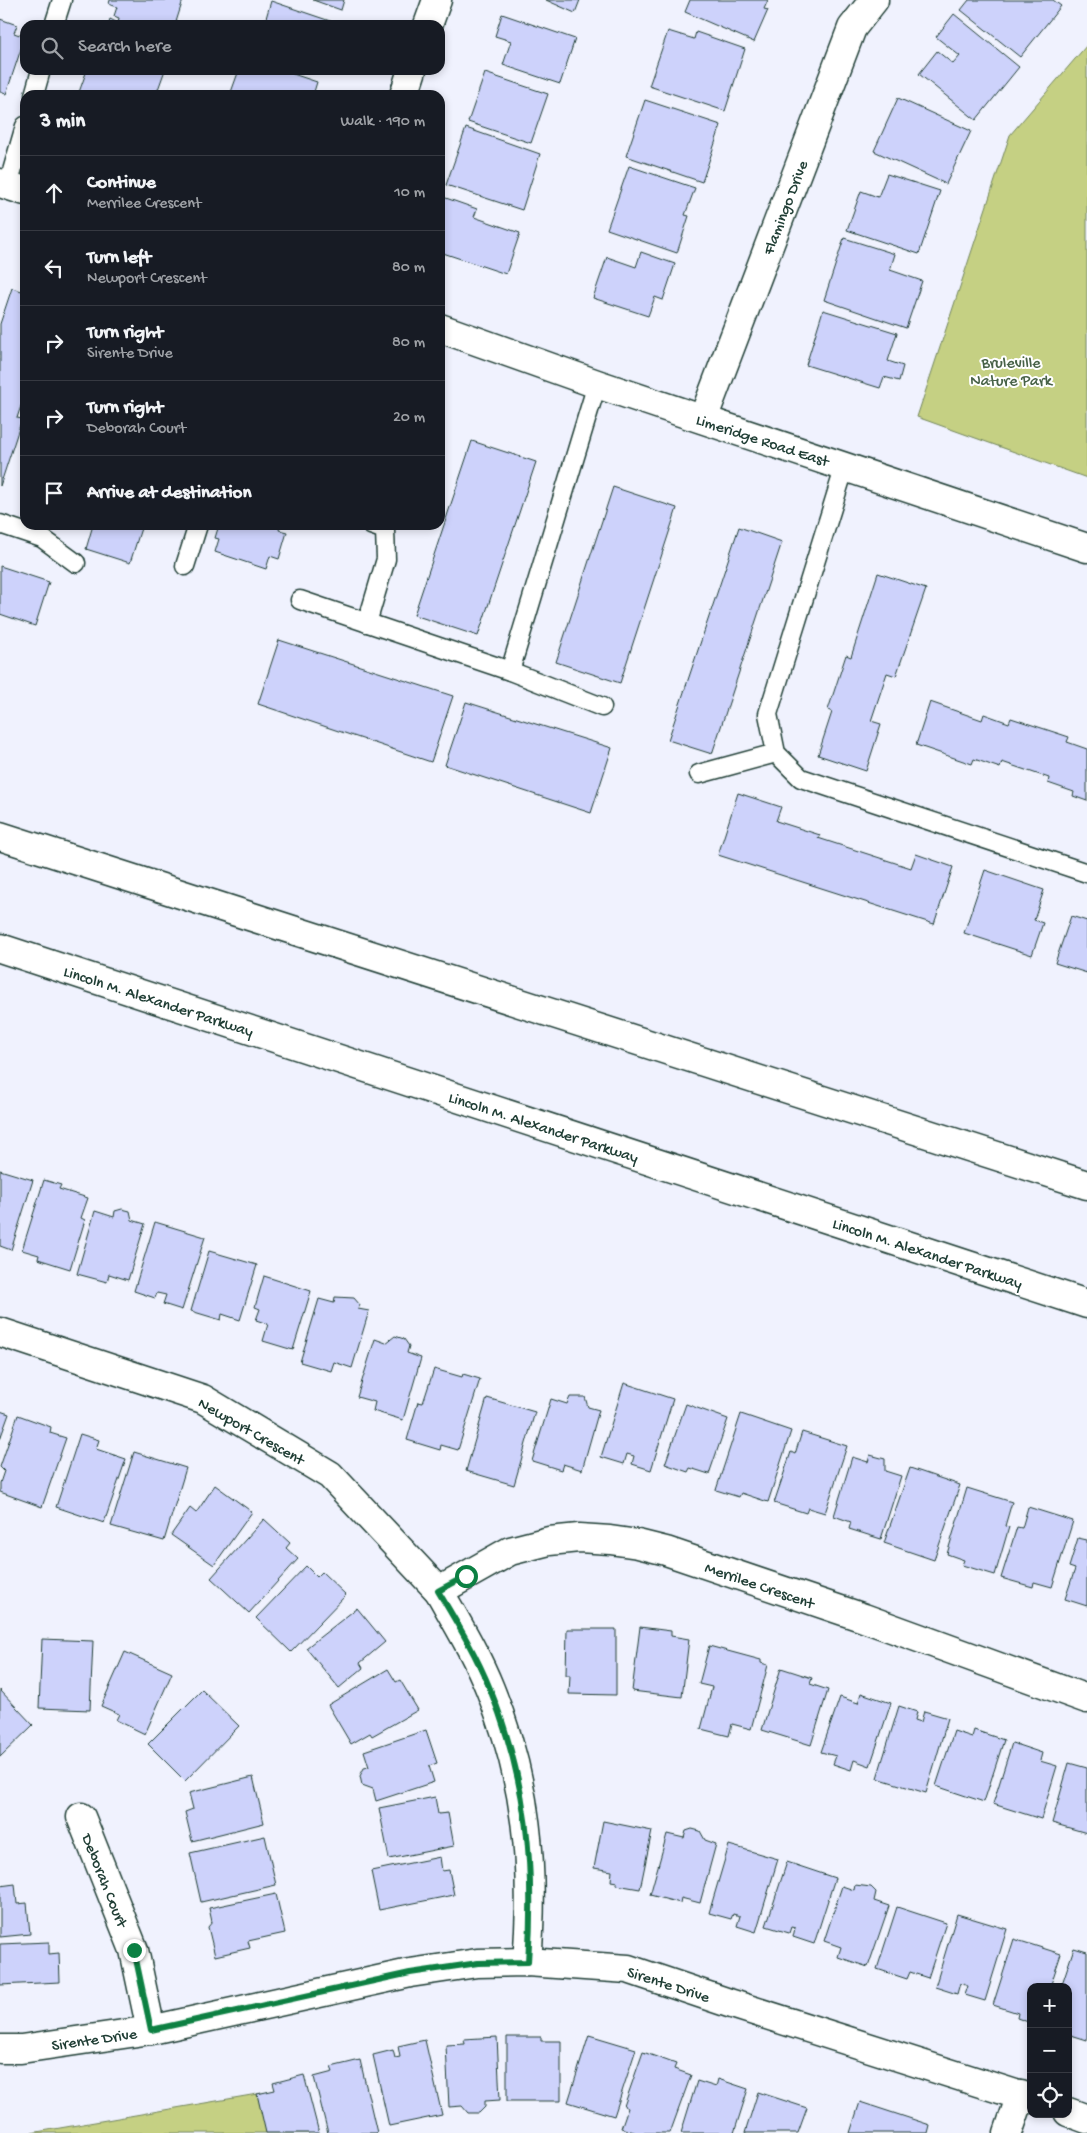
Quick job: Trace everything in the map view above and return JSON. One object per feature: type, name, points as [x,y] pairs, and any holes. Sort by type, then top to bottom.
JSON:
[{"type":"main road","points":[[430,20],[436,0]]},
{"type":"main road","name":"Flamingo Drive","points":[[703,419],[852,28],[874,0]]},
{"type":"main road","points":[[406,90],[410,75]]},
{"type":"main road","name":"Limeridge Road East","points":[[445,330],[596,384],[1087,548]]},
{"type":"main road","points":[[0,836],[1087,1185]]},
{"type":"main road","name":"Lincoln M. Alexander Parkway","points":[[0,948],[1087,1304]]},
{"type":"main road","name":"Newport Crescent","points":[[0,1332],[203,1399],[330,1475],[436,1588],[471,1646],[490,1688],[506,1731],[518,1776],[531,1868],[528,1962]]},
{"type":"main road","name":"Merrilee Crescent","points":[[436,1588],[510,1551],[539,1544],[580,1538],[638,1544],[666,1551],[864,1618],[1087,1699]]},
{"type":"main road","name":"Deborah Court","points":[[81,1817],[134,1950],[151,2030]]},
{"type":"main road","name":"Sirente Drive","points":[[0,2049],[20,2049],[151,2030],[410,1973],[478,1963],[528,1962],[628,1968],[729,2003],[1026,2097]]},
{"type":"main road","points":[[1008,2133],[1026,2097]]},
{"type":"main road","points":[[1072,2113],[1087,2119]]},
{"type":"lane","points":[[56,20],[62,0]]},
{"type":"lane","points":[[35,90],[40,75]]},
{"type":"lane","points":[[11,186],[20,147]]},
{"type":"lane","points":[[510,671],[596,384]]},
{"type":"lane","points":[[845,466],[768,714],[776,753],[801,778],[1087,873]]},
{"type":"lane","points":[[0,524],[20,528]]},
{"type":"lane","points":[[185,566],[196,530]]},
{"type":"lane","points":[[368,623],[386,560],[385,530]]},
{"type":"lane","points":[[44,532],[76,563]]},
{"type":"lane","points":[[300,600],[510,671],[602,707]]},
{"type":"lane","points":[[699,774],[776,753]]},
{"type":"green space","name":"Bruleville Nature Park","points":[[1087,45],[1087,478],[917,417],[1010,135]]},
{"type":"green space","points":[[263,2093],[309,2133],[31,2133]]},
{"type":"building","points":[[110,0],[183,0],[177,20],[119,20],[119,18],[114,16],[117,7],[109,4]]},
{"type":"building","points":[[313,0],[344,0],[341,10]]},
{"type":"building","points":[[546,0],[580,0],[575,13]]},
{"type":"building","points":[[690,0],[768,0],[764,9],[768,10],[754,42],[685,12]]},
{"type":"building","points":[[969,0],[1053,0],[1061,6],[1020,57],[961,10]]},
{"type":"building","points":[[271,1],[327,20],[265,20]]},
{"type":"building","points":[[502,14],[575,39],[560,84],[503,65],[511,41],[495,36]]},
{"type":"building","points":[[954,14],[1019,67],[976,120],[919,74],[937,51],[953,64],[960,56],[936,37]]},
{"type":"building","points":[[0,19],[17,25],[14,33],[20,35],[20,52],[6,94],[0,92]]},
{"type":"building","points":[[668,31],[694,39],[696,32],[745,49],[725,111],[649,86]]},
{"type":"building","points":[[485,73],[548,94],[531,143],[468,122]]},
{"type":"building","points":[[85,75],[163,75],[158,90],[80,90]]},
{"type":"building","points":[[237,75],[296,75],[317,82],[315,90],[232,90]]},
{"type":"building","points":[[898,98],[971,131],[946,184],[874,151]]},
{"type":"building","points":[[645,100],[721,125],[702,182],[626,156]]},
{"type":"building","points":[[466,128],[540,154],[522,210],[446,185]]},
{"type":"building","points":[[629,166],[695,188],[685,215],[689,216],[677,253],[607,229]]},
{"type":"building","points":[[887,174],[940,191],[919,254],[847,230],[861,191],[878,197]]},
{"type":"building","points":[[445,198],[477,209],[474,217],[520,233],[506,274],[445,254]]},
{"type":"building","points":[[844,238],[895,254],[890,270],[922,281],[906,328],[824,300]]},
{"type":"building","points":[[641,252],[675,264],[663,300],[655,297],[648,316],[593,298],[607,257],[636,267]]},
{"type":"building","points":[[12,288],[20,290],[20,409],[17,418],[20,419],[20,425],[0,486],[0,324]]},
{"type":"building","points":[[823,310],[897,333],[888,361],[903,366],[899,381],[884,377],[880,388],[806,365]]},
{"type":"building","points":[[472,441],[536,462],[478,636],[414,615],[442,530],[445,530],[445,522]]},
{"type":"building","points":[[613,487],[677,508],[620,683],[556,662]]},
{"type":"building","points":[[739,527],[782,542],[712,754],[668,740]]},
{"type":"building","points":[[92,530],[140,530],[130,563],[86,549]]},
{"type":"building","points":[[217,530],[279,530],[287,532],[279,559],[270,556],[266,569],[215,552],[219,539],[215,538]]},
{"type":"building","points":[[0,566],[49,582],[35,626],[0,614]]},
{"type":"building","points":[[878,573],[926,589],[896,676],[887,673],[871,721],[881,724],[866,771],[818,755],[832,712],[828,710],[846,655],[851,657]]},
{"type":"building","points":[[279,640],[453,696],[431,762],[258,704]]},
{"type":"building","points":[[466,702],[612,748],[591,813],[445,765]]},
{"type":"building","points":[[930,702],[982,720],[984,714],[1009,723],[1011,718],[1069,737],[1067,742],[1087,749],[1087,801],[1073,796],[1074,792],[1048,783],[1049,778],[1002,762],[1000,768],[974,759],[972,764],[916,745]]},
{"type":"building","points":[[738,793],[781,807],[776,821],[820,835],[818,838],[911,868],[916,854],[953,867],[934,924],[718,855]]},
{"type":"building","points":[[985,870],[1044,890],[1034,920],[1043,923],[1032,955],[964,933]]},
{"type":"building","points":[[1071,916],[1087,921],[1087,973],[1055,963]]},
{"type":"building","points":[[0,1170],[33,1180],[11,1250],[0,1246]]},
{"type":"building","points":[[44,1180],[61,1185],[59,1189],[88,1198],[81,1218],[85,1220],[70,1269],[38,1259],[39,1255],[22,1250]]},
{"type":"building","points":[[122,1209],[130,1211],[132,1220],[145,1224],[128,1280],[109,1274],[107,1282],[77,1274],[95,1211],[114,1217],[115,1211]]},
{"type":"building","points":[[155,1222],[205,1237],[182,1310],[163,1304],[166,1295],[157,1293],[155,1298],[134,1291]]},
{"type":"building","points":[[209,1251],[257,1265],[240,1320],[222,1314],[221,1320],[191,1311]]},
{"type":"building","points":[[264,1276],[311,1291],[293,1350],[263,1341],[268,1324],[256,1320],[260,1309],[255,1307]]},
{"type":"building","points":[[335,1297],[354,1298],[360,1305],[358,1309],[369,1311],[352,1368],[334,1362],[331,1371],[300,1362],[319,1299],[334,1303]]},
{"type":"building","points":[[395,1336],[404,1339],[409,1346],[407,1353],[421,1358],[403,1420],[373,1411],[375,1402],[357,1397],[375,1339],[386,1343]]},
{"type":"building","points":[[434,1369],[462,1377],[463,1374],[480,1379],[458,1450],[441,1445],[440,1450],[407,1440],[418,1402],[423,1403]]},
{"type":"building","points":[[624,1383],[673,1399],[651,1470],[632,1464],[634,1456],[627,1454],[624,1464],[601,1457]]},
{"type":"building","points":[[570,1397],[585,1397],[588,1407],[599,1410],[582,1470],[563,1464],[561,1470],[532,1461],[551,1399],[567,1404]]},
{"type":"building","points":[[487,1398],[535,1412],[514,1485],[466,1471]]},
{"type":"building","points":[[686,1404],[728,1419],[709,1474],[690,1468],[688,1472],[665,1464]]},
{"type":"building","points":[[0,1411],[9,1414],[0,1439]]},
{"type":"building","points":[[741,1414],[791,1431],[768,1502],[741,1493],[739,1497],[716,1490]]},
{"type":"building","points":[[18,1415],[51,1427],[50,1433],[66,1438],[42,1507],[0,1492],[0,1483],[4,1471],[0,1467]]},
{"type":"building","points":[[802,1432],[847,1446],[825,1513],[808,1508],[806,1513],[774,1503],[791,1452],[795,1454]]},
{"type":"building","points":[[80,1434],[99,1440],[96,1449],[126,1459],[104,1523],[56,1507]]},
{"type":"building","points":[[134,1452],[186,1468],[164,1541],[111,1526]]},
{"type":"building","points":[[870,1455],[885,1459],[885,1471],[901,1476],[881,1539],[849,1529],[851,1522],[834,1516],[852,1457],[868,1462]]},
{"type":"building","points":[[910,1468],[960,1485],[934,1560],[884,1543]]},
{"type":"building","points":[[215,1485],[252,1512],[214,1565],[171,1535],[190,1508],[196,1513]]},
{"type":"building","points":[[967,1488],[1012,1502],[1005,1526],[1009,1527],[995,1575],[962,1565],[964,1560],[947,1554]]},
{"type":"building","points":[[1028,1507],[1073,1521],[1052,1587],[1034,1582],[1033,1587],[1001,1578],[1017,1527],[1022,1528]]},
{"type":"building","points":[[264,1519],[290,1543],[286,1548],[298,1559],[249,1613],[211,1578]]},
{"type":"building","points":[[1078,1538],[1087,1540],[1087,1606],[1065,1599],[1075,1569],[1069,1567]]},
{"type":"building","points":[[306,1566],[317,1577],[322,1572],[346,1595],[291,1652],[256,1618]]},
{"type":"building","points":[[357,1608],[385,1642],[360,1663],[363,1668],[339,1688],[306,1648]]},
{"type":"building","points":[[640,1627],[671,1631],[671,1636],[689,1639],[682,1697],[632,1691]]},
{"type":"building","points":[[567,1629],[616,1629],[616,1695],[569,1694],[570,1675],[566,1675]]},
{"type":"building","points":[[42,1639],[93,1641],[90,1710],[39,1708]]},
{"type":"building","points":[[709,1646],[761,1660],[761,1663],[768,1665],[751,1729],[732,1724],[729,1736],[701,1729],[712,1687],[699,1684]]},
{"type":"building","points":[[125,1652],[172,1673],[145,1734],[116,1720],[119,1714],[101,1706]]},
{"type":"building","points":[[781,1668],[812,1678],[810,1684],[828,1690],[811,1745],[762,1730]]},
{"type":"building","points":[[388,1669],[396,1682],[400,1680],[418,1710],[372,1736],[370,1733],[351,1744],[328,1705]]},
{"type":"building","points":[[0,1690],[33,1725],[0,1757]]},
{"type":"building","points":[[202,1690],[239,1726],[185,1781],[148,1744]]},
{"type":"building","points":[[861,1693],[891,1703],[870,1766],[854,1760],[851,1770],[833,1764],[836,1756],[821,1752],[840,1697],[858,1703]]},
{"type":"building","points":[[899,1706],[917,1712],[915,1720],[921,1722],[924,1711],[948,1718],[926,1793],[877,1778]]},
{"type":"building","points":[[426,1730],[437,1763],[429,1766],[434,1782],[376,1801],[373,1789],[362,1785],[360,1776],[364,1768],[369,1767],[364,1751]]},
{"type":"building","points":[[974,1730],[1004,1740],[984,1802],[936,1786],[954,1731],[972,1737]]},
{"type":"building","points":[[1012,1743],[1042,1753],[1040,1761],[1057,1766],[1041,1819],[993,1804]]},
{"type":"building","points":[[1069,1763],[1087,1768],[1087,1833],[1052,1823]]},
{"type":"building","points":[[253,1777],[264,1823],[192,1841],[185,1812],[193,1809],[189,1793]]},
{"type":"building","points":[[435,1797],[438,1814],[448,1813],[454,1846],[389,1859],[379,1808]]},
{"type":"building","points":[[603,1821],[652,1831],[640,1889],[617,1885],[617,1882],[611,1881],[612,1871],[594,1868]]},
{"type":"building","points":[[692,1829],[700,1831],[705,1840],[716,1844],[700,1903],[681,1898],[680,1903],[650,1895],[667,1834],[684,1838],[686,1831]]},
{"type":"building","points":[[265,1836],[276,1885],[201,1902],[190,1853]]},
{"type":"building","points":[[729,1845],[778,1859],[756,1932],[737,1926],[740,1916],[733,1914],[731,1919],[709,1913]]},
{"type":"building","points":[[440,1857],[442,1871],[449,1870],[454,1895],[379,1910],[371,1871]]},
{"type":"building","points":[[787,1862],[835,1878],[814,1944],[793,1937],[795,1928],[791,1927],[789,1933],[766,1926]]},
{"type":"building","points":[[15,1884],[17,1904],[27,1903],[30,1934],[0,1937],[0,1886]]},
{"type":"building","points":[[855,1885],[871,1887],[876,1892],[874,1901],[889,1906],[868,1967],[838,1957],[841,1947],[824,1941],[842,1886],[854,1890]]},
{"type":"building","points":[[276,1894],[285,1933],[248,1941],[250,1948],[215,1956],[208,1927],[212,1922],[209,1908]]},
{"type":"building","points":[[897,1907],[946,1923],[928,1978],[910,1972],[907,1979],[877,1969]]},
{"type":"building","points":[[957,1914],[1007,1929],[985,2001],[965,1995],[968,1986],[960,1983],[957,1994],[935,1987]]},
{"type":"building","points":[[1014,1939],[1061,1954],[1051,1983],[1027,1983],[1027,2022],[1017,2018],[1018,2013],[993,2005]]},
{"type":"building","points":[[49,1942],[49,1954],[59,1953],[60,1982],[0,1985],[0,1944]]},
{"type":"building","points":[[1074,1948],[1087,1952],[1087,2040],[1072,2035],[1072,1983],[1062,1983]]},
{"type":"building","points":[[589,2035],[636,2049],[614,2116],[568,2102]]},
{"type":"building","points":[[497,2037],[500,2100],[485,2101],[485,2107],[479,2113],[468,2113],[462,2106],[449,2107],[446,2045],[465,2044],[464,2039]]},
{"type":"building","points":[[507,2037],[541,2037],[541,2041],[561,2041],[561,2101],[507,2101]]},
{"type":"building","points":[[425,2040],[442,2115],[389,2126],[373,2055],[393,2050],[395,2058],[400,2057],[398,2046]]},
{"type":"building","points":[[643,2052],[676,2064],[674,2069],[691,2075],[670,2133],[637,2133],[621,2128],[628,2108],[624,2106]]},
{"type":"building","points":[[360,2060],[377,2133],[328,2133],[314,2077],[333,2072],[331,2067]]},
{"type":"building","points":[[304,2075],[319,2133],[266,2133],[257,2094],[275,2090],[273,2083]]},
{"type":"building","points":[[718,2079],[748,2089],[734,2133],[681,2133],[697,2081],[716,2087]]},
{"type":"building","points":[[758,2092],[807,2108],[798,2133],[745,2133]]},
{"type":"building","points":[[860,2102],[930,2125],[928,2133],[850,2133]]},
{"type":"route","points":[[134,1950],[151,2030],[410,1973],[478,1963],[528,1962],[531,1868],[518,1776],[506,1731],[490,1688],[471,1646],[438,1591],[466,1576]]}]
